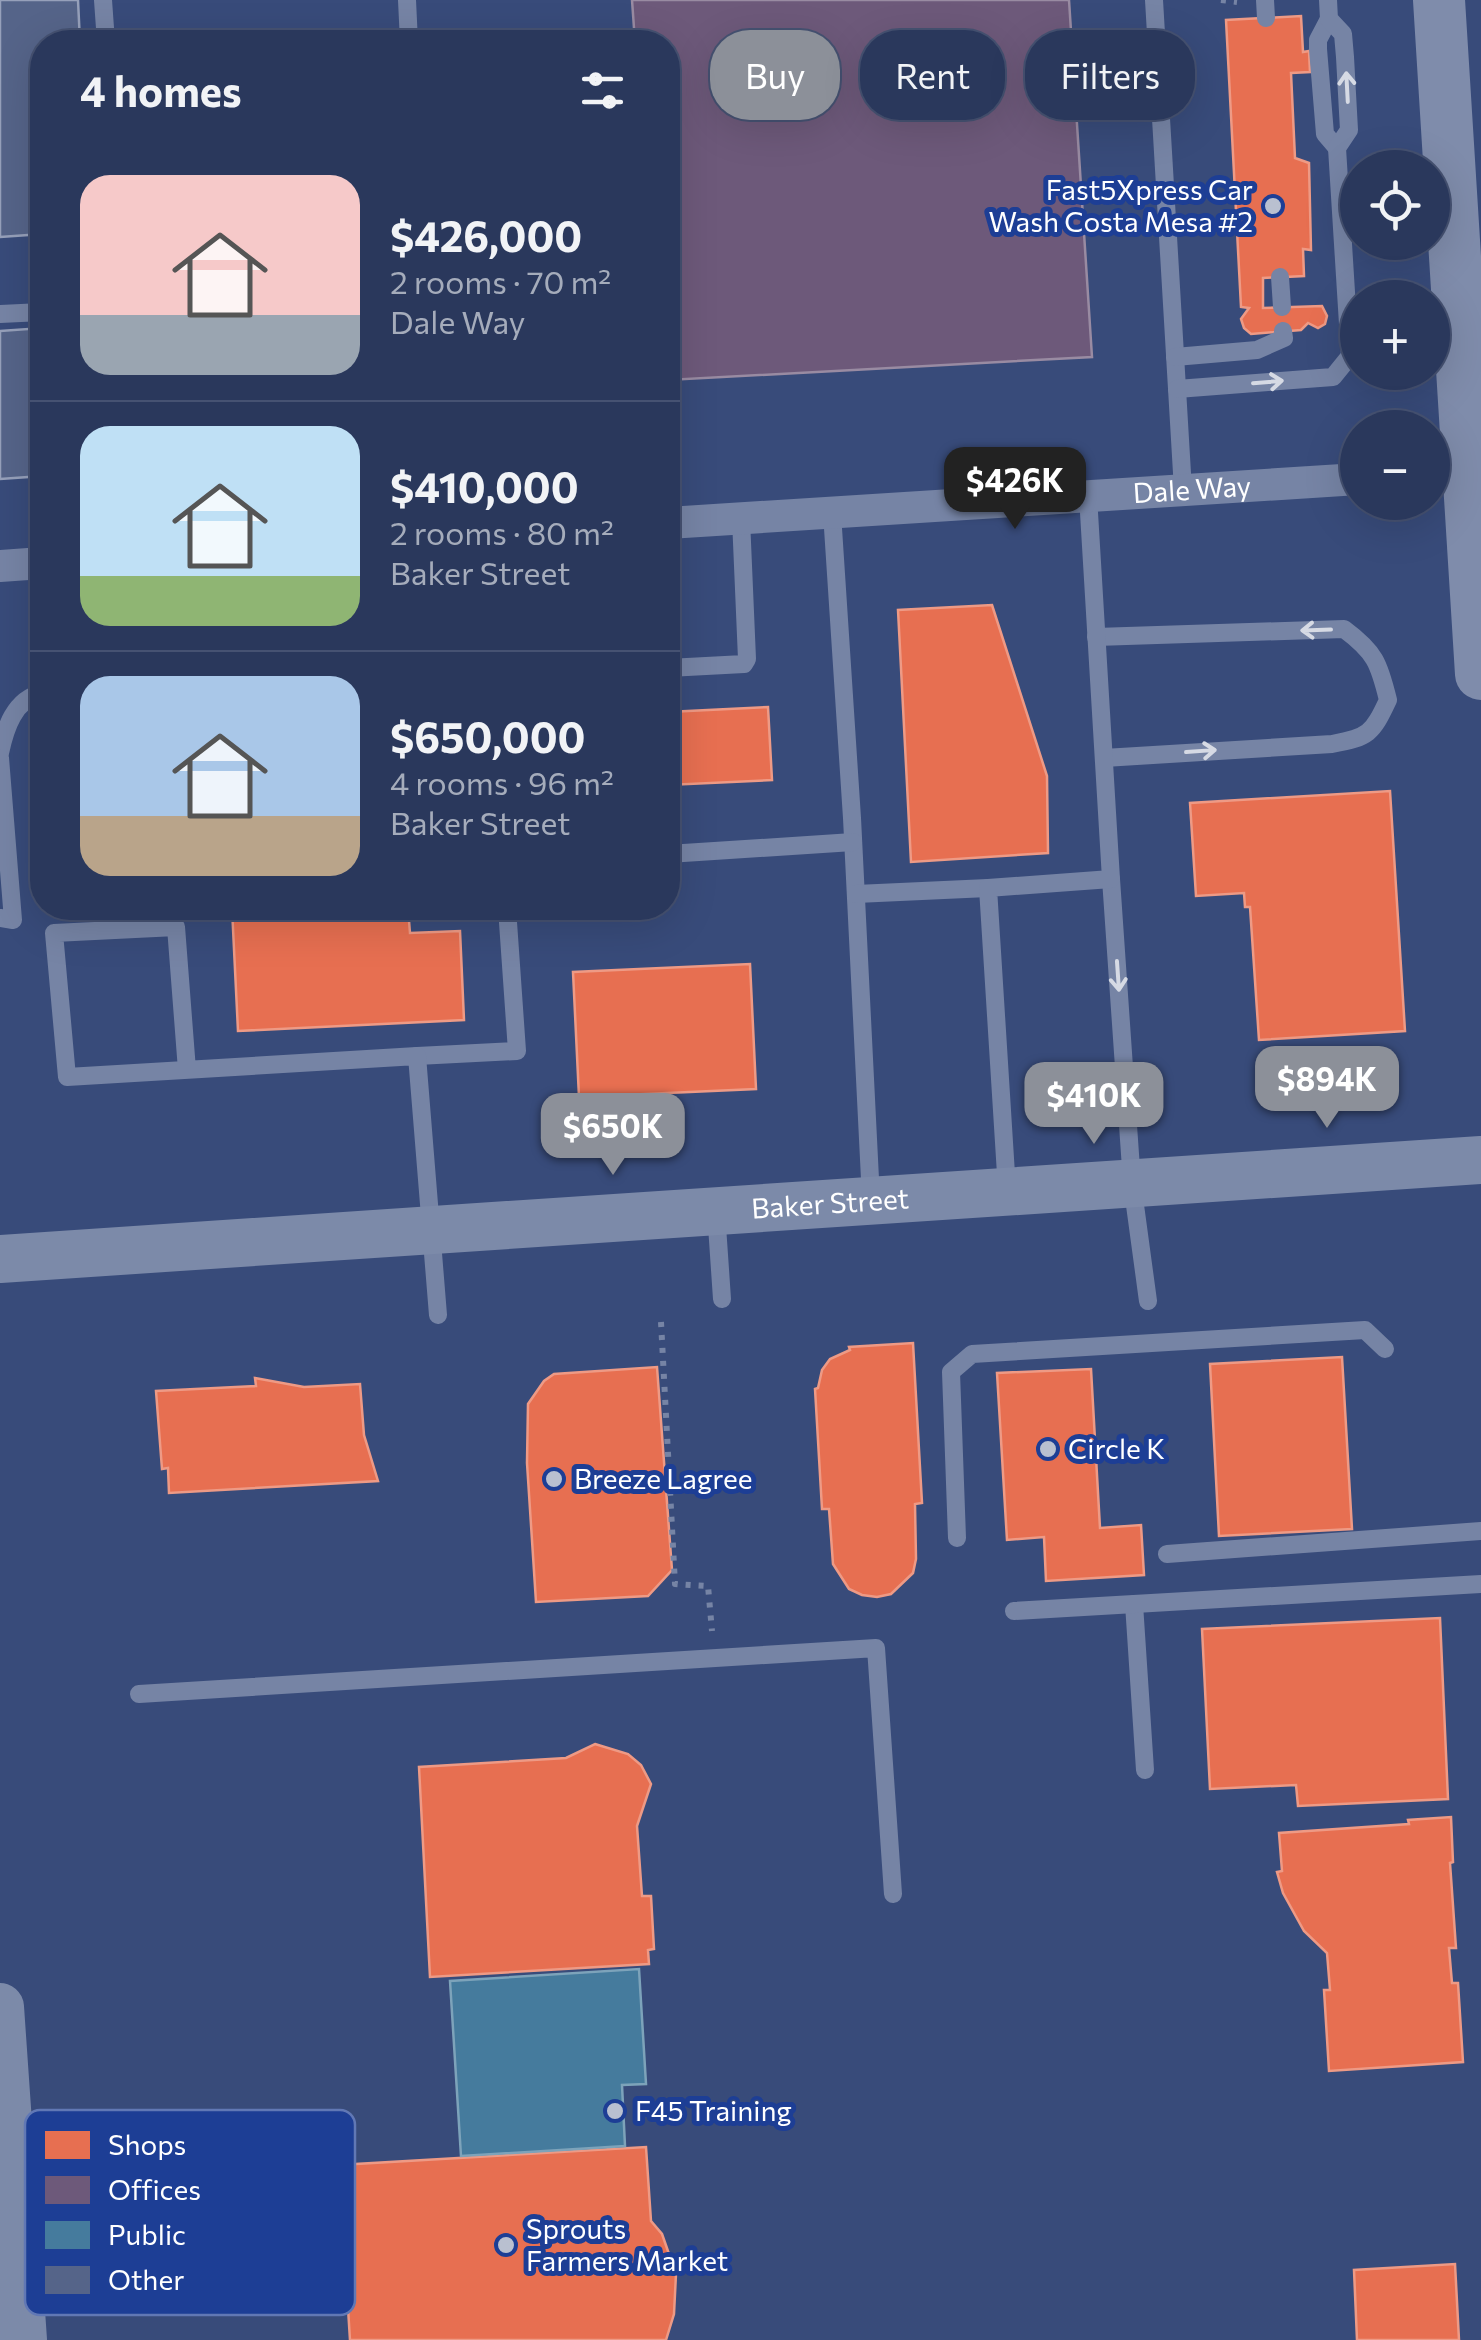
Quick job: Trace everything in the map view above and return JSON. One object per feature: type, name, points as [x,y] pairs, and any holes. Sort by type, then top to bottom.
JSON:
[{"type":"main road","points":[[1439,0],[1449,410]]},
{"type":"main road","points":[[1450,473],[1481,674]]},
{"type":"main road","name":"Baker Street","points":[[0,1259],[1481,1160]]},
{"type":"main road","points":[[0,2007],[23,2340]]},
{"type":"street","name":"Dale Way","points":[[680,523],[1340,479]]},
{"type":"street","points":[[0,566],[30,564]]},
{"type":"lane","points":[[103,0],[105,30]]},
{"type":"lane","points":[[407,0],[408,30]]},
{"type":"lane","points":[[1154,0],[1183,490]]},
{"type":"lane","points":[[1328,0],[1329,20],[1318,40],[1318,50],[1325,134],[1337,148]]},
{"type":"lane","points":[[1177,389],[1333,376],[1350,356],[1337,148],[1348,130],[1345,56],[1343,34],[1329,20]]},
{"type":"lane","points":[[1280,276],[1282,308]]},
{"type":"lane","points":[[0,314],[30,313]]},
{"type":"lane","points":[[1175,358],[1257,350],[1284,338],[1283,331]]},
{"type":"lane","points":[[1088,496],[1132,1184],[1148,1301]]},
{"type":"lane","points":[[832,512],[871,1200]]},
{"type":"lane","points":[[680,667],[744,664],[747,659],[742,519]]},
{"type":"lane","points":[[1096,637],[1344,628],[1370,648],[1388,700],[1374,728],[1363,738],[1332,744],[1104,758]]},
{"type":"lane","points":[[0,918],[13,920],[0,756],[7,721],[30,699]]},
{"type":"lane","points":[[680,853],[853,842]]},
{"type":"lane","points":[[856,894],[1112,879]]},
{"type":"lane","points":[[988,888],[1006,1191]]},
{"type":"lane","points":[[188,1070],[176,927],[54,933],[67,1078],[517,1051],[508,920]]},
{"type":"lane","points":[[417,1056],[438,1316]]},
{"type":"lane","points":[[716,1210],[722,1299]]},
{"type":"lane","points":[[957,1538],[951,1372],[972,1354],[1365,1330],[1385,1349]]},
{"type":"lane","points":[[1167,1554],[1481,1531]]},
{"type":"lane","points":[[1014,1611],[1481,1584]]},
{"type":"lane","points":[[1134,1604],[1144,1770]]},
{"type":"lane","points":[[139,1694],[876,1648],[894,1894]]},
{"type":"path","points":[[661,1322],[675,1584],[708,1586],[712,1637]]},
{"type":"building: Shops","name":"Fast5Xpress Car Wash Costa Mesa #2","points":[[1301,16],[1303,52],[1309,51],[1310,72],[1291,73],[1295,158],[1309,163],[1311,250],[1303,249],[1304,276],[1263,278],[1263,308],[1322,306],[1327,316],[1325,324],[1318,328],[1308,323],[1301,330],[1251,334],[1241,319],[1249,308],[1241,307],[1226,20]]},
{"type":"building: Shops","points":[[992,605],[1047,776],[1048,853],[911,862],[898,610]]},
{"type":"building: Shops","points":[[768,707],[772,780],[680,784],[680,711]]},
{"type":"building: Shops","points":[[1390,791],[1405,1031],[1259,1040],[1250,907],[1245,907],[1244,893],[1196,896],[1190,803]]},
{"type":"building: Shops","points":[[233,920],[409,920],[410,933],[460,931],[464,1020],[238,1031]]},
{"type":"building: Shops","points":[[750,964],[756,1089],[579,1097],[573,972]]},
{"type":"building: Shops","points":[[913,1343],[922,1503],[915,1504],[916,1559],[913,1573],[891,1594],[862,1595],[849,1589],[833,1564],[829,1509],[822,1509],[815,1389],[830,1359],[850,1350],[849,1347]]},
{"type":"building: Shops","points":[[1342,1357],[1352,1529],[1219,1536],[1210,1364]]},
{"type":"building: Shops","points":[[657,1367],[672,1570],[648,1596],[536,1602],[527,1463],[528,1404],[554,1374]]},
{"type":"building: Shops","name":"Circle K","points":[[1091,1369],[1100,1528],[1141,1525],[1144,1575],[1046,1581],[1044,1537],[1007,1540],[997,1373]]},
{"type":"building: Shops","points":[[255,1378],[304,1387],[360,1384],[364,1435],[378,1481],[169,1493],[168,1468],[162,1469],[156,1391],[256,1386]]},
{"type":"building: Shops","points":[[1440,1618],[1448,1799],[1298,1806],[1296,1785],[1210,1789],[1202,1629]]},
{"type":"building: Shops","points":[[595,1744],[628,1754],[641,1765],[651,1784],[637,1826],[642,1896],[651,1896],[654,1949],[648,1950],[649,1964],[430,1977],[419,1767],[566,1758]]},
{"type":"building: Shops","points":[[1451,1817],[1456,1948],[1449,1948],[1452,1983],[1458,1983],[1463,2062],[1329,2071],[1324,1990],[1330,1990],[1327,1953],[1304,1931],[1283,1893],[1277,1872],[1282,1871],[1279,1833],[1409,1824],[1408,1820]]},
{"type":"building: Shops","name":"Sprouts Farmers Market","points":[[646,2147],[651,2221],[662,2234],[676,2274],[674,2314],[666,2340],[350,2340],[348,2315],[355,2315],[355,2164]]},
{"type":"building: Shops","points":[[1455,2264],[1459,2340],[1357,2340],[1354,2270]]},
{"type":"building: Offices","points":[[632,0],[1069,0],[1071,30],[1025,30],[1025,120],[1077,120],[1092,357],[680,379],[680,30],[634,30]]},
{"type":"building: Public","points":[[639,1969],[646,2084],[622,2085],[625,2146],[461,2156],[450,1981]]},
{"type":"building: Other","points":[[0,0],[78,0],[79,30],[30,30],[30,235],[0,237]]},
{"type":"building: Other","points":[[30,329],[30,477],[0,479],[0,331]]},
{"type":"place","name":"Fast5Xpress Car Wash Costa Mesa #2","points":[[1273,206]]},
{"type":"place","name":"Circle K","points":[[1048,1449]]},
{"type":"place","name":"Breeze Lagree","points":[[554,1479]]},
{"type":"place","name":"F45 Training","points":[[615,2111]]},
{"type":"place","name":"Sprouts Farmers Market","points":[[506,2245]]}]
